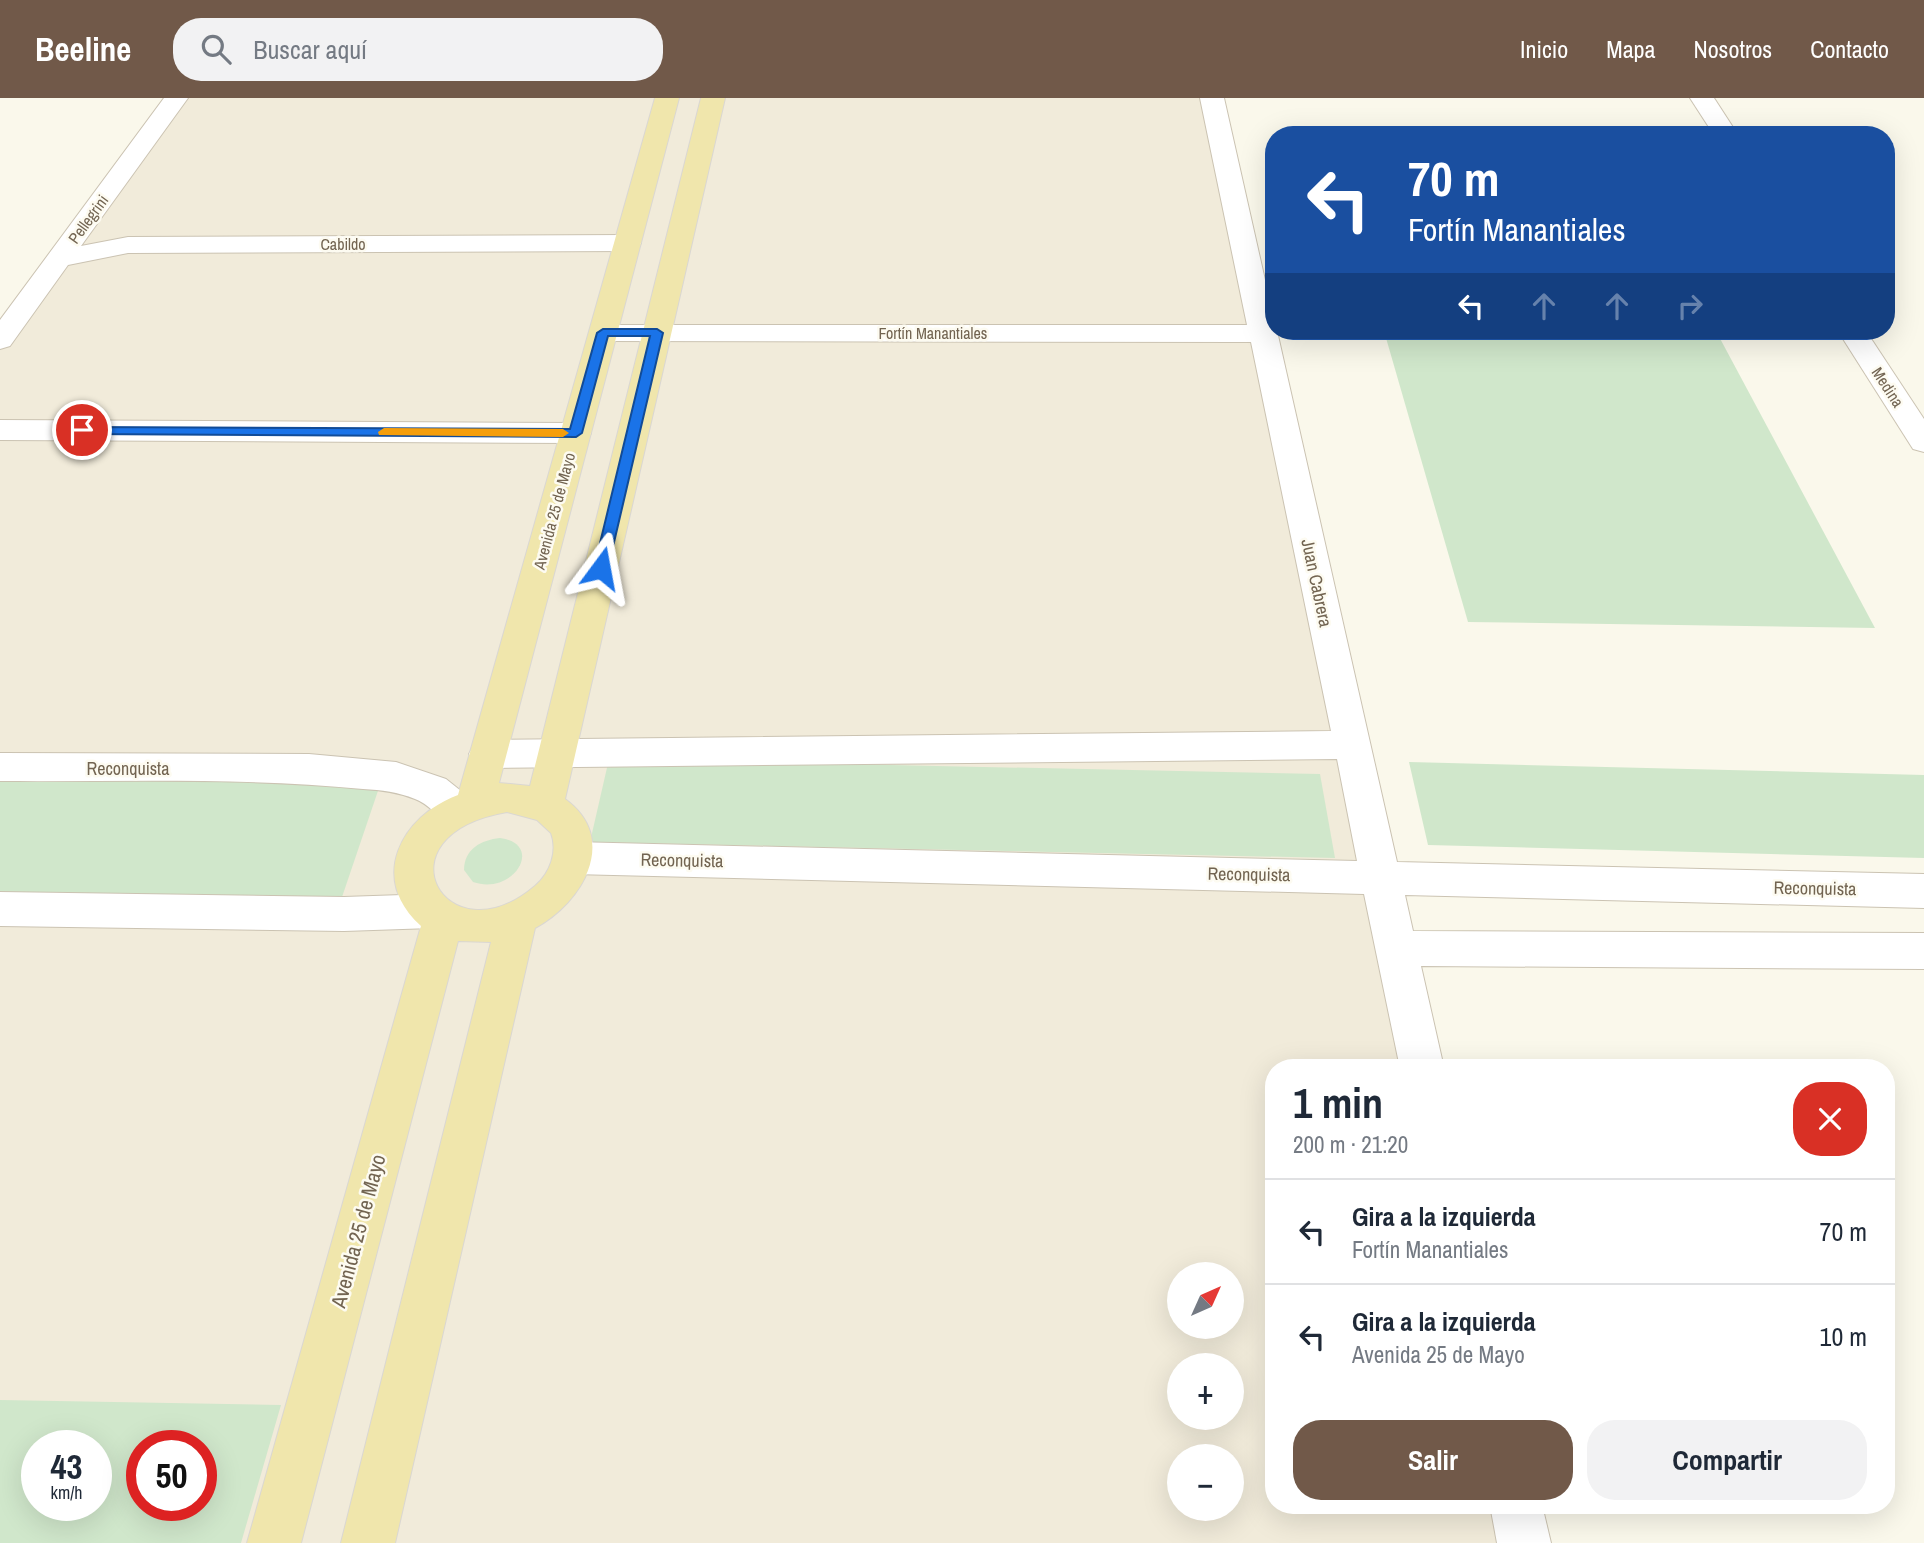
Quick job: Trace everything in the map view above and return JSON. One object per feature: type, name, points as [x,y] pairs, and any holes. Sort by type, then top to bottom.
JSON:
[{"type":"main road","name":"Avenida 25 de Mayo","points":[[466,807],[488,754],[667,98]]},
{"type":"main road","points":[[544,805],[713,98]]},
{"type":"main road","points":[[507,797],[531,799],[544,805],[552,808],[566,822],[574,840],[573,858],[563,883],[546,902],[517,918],[481,926],[467,926],[438,915],[424,905],[414,887],[413,866],[421,845],[436,826],[466,807],[507,797]]},
{"type":"main road","name":"Avenida 25 de Mayo","points":[[274,1543],[438,915]]},
{"type":"main road","points":[[368,1543],[517,918]]},
{"type":"street","name":"Pellegrini","points":[[0,340],[176,98]]},
{"type":"street","name":"Juan Cabrera","points":[[1212,98],[1420,1059]]},
{"type":"street","points":[[1702,98],[1720,126]]},
{"type":"street","name":"Cabildo","points":[[59,259],[128,245],[628,243]]},
{"type":"street","name":"Fortín Manantiales","points":[[603,333],[1263,334]]},
{"type":"street","name":"Medina","points":[[1858,340],[1924,442]]},
{"type":"street","points":[[0,430],[576,433]]},
{"type":"street","points":[[488,754],[1352,746]]},
{"type":"street","name":"Reconquista","points":[[0,767],[309,769],[396,777],[433,790],[466,807]]},
{"type":"street","name":"Reconquista","points":[[573,858],[1924,891]]},
{"type":"street","points":[[0,909],[438,915]]},
{"type":"street","points":[[1396,948],[1924,951]]},
{"type":"street","points":[[1518,1514],[1524,1543]]},
{"type":"shaded area","points":[[176,98],[1212,98],[1420,1059],[1265,1059],[1265,1514],[1518,1514],[1524,1543],[0,1543],[0,340]]},
{"type":"green space","points":[[1387,340],[1721,340],[1875,628],[1468,622]]},
{"type":"green space","points":[[609,759],[1320,774],[1335,858],[590,842]]},
{"type":"green space","points":[[1409,762],[1924,775],[1924,858],[1428,845]]},
{"type":"green space","points":[[0,777],[381,782],[341,900],[0,895]]},
{"type":"green space","points":[[500,838],[513,842],[521,849],[519,868],[501,882],[473,882],[464,870],[470,851],[480,843]]},
{"type":"green space","points":[[0,1400],[281,1405],[241,1543],[0,1543]]},
{"type":"slow traffic","points":[[384,432],[563,433]]},
{"type":"route","points":[[82,430],[576,433],[603,333],[657,333],[601,568]]}]
